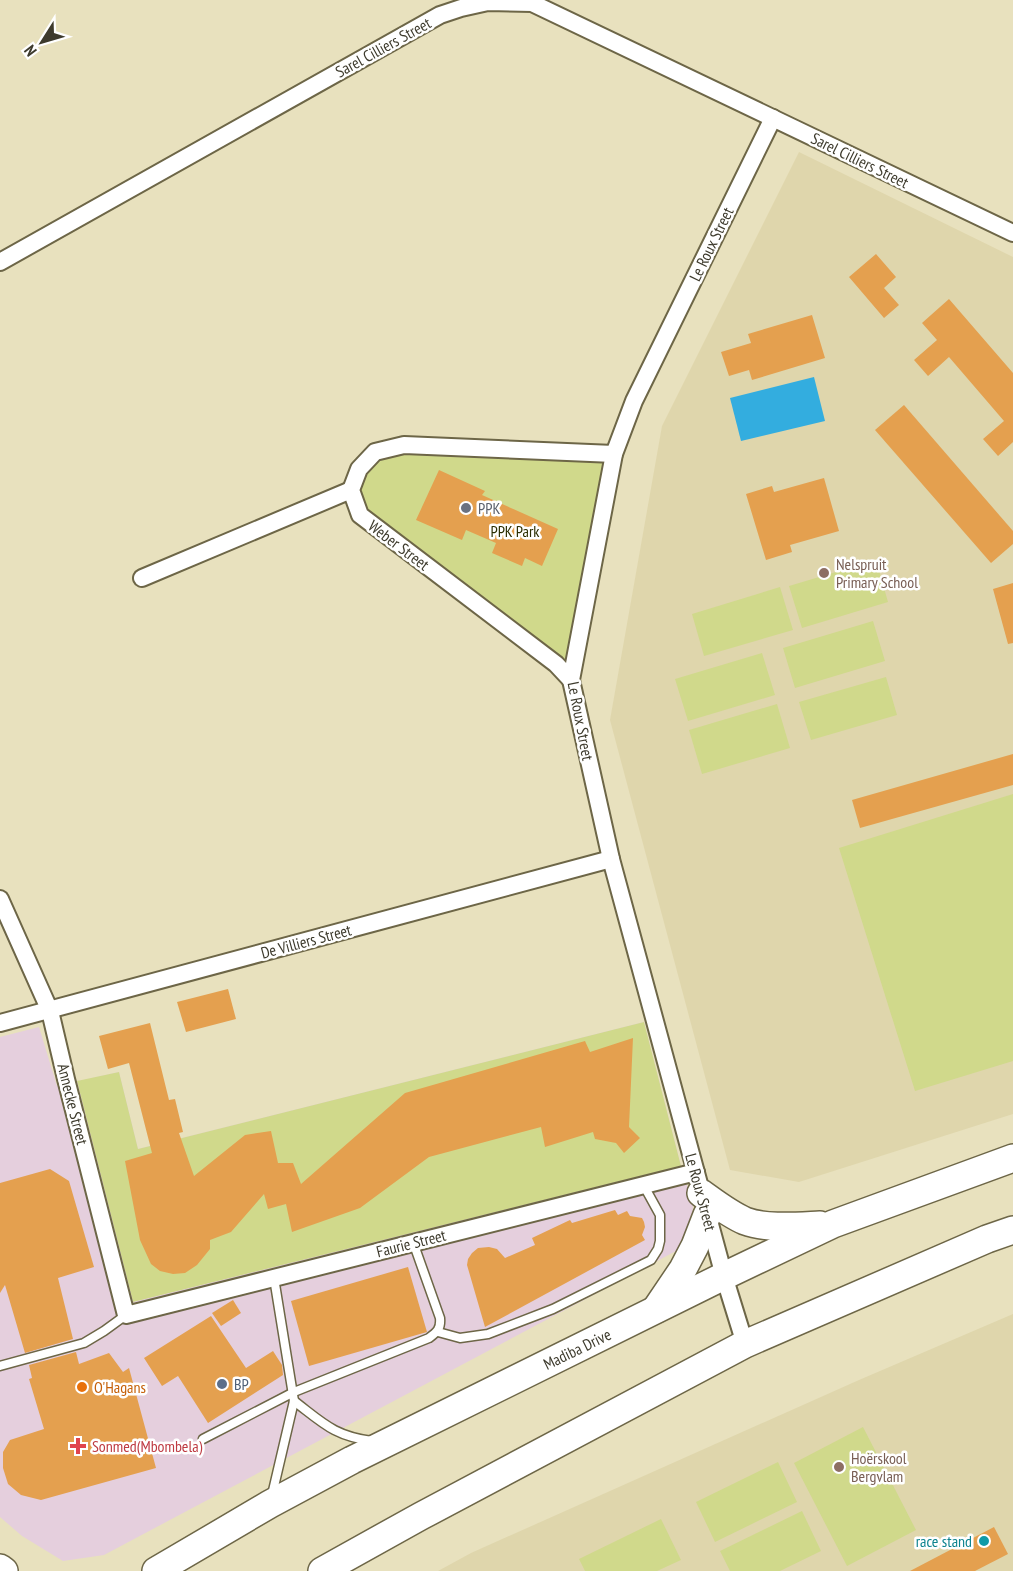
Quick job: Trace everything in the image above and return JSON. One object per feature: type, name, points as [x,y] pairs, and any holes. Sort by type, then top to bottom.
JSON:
[{"type":"main road","name":"Madiba Drive","points":[[156,1571],[270,1504],[386,1443],[724,1276],[833,1224],[1013,1158]]},
{"type":"main road","points":[[656,1310],[695,1246],[702,1193],[747,1222],[783,1227],[833,1224]]},
{"type":"main road","points":[[322,1571],[745,1344],[987,1239],[1013,1230]]},
{"type":"main road","points":[[0,1568],[4,1571]]},
{"type":"street","name":"Sarel Cilliers Street","points":[[0,262],[440,15],[488,2],[532,2],[1013,233]]},
{"type":"street","name":"Le Roux Street","points":[[745,1344],[724,1276],[611,859],[571,680],[614,454],[634,401],[773,118]]},
{"type":"street","points":[[142,578],[351,490],[359,469],[375,452],[404,445],[614,454]]},
{"type":"street","name":"Weber Street","points":[[351,490],[360,515],[556,664],[571,680]]},
{"type":"street","name":"De Villiers Street","points":[[0,1023],[611,859]]},
{"type":"street","name":"Annecke Street","points":[[0,899],[50,1011],[126,1315]]},
{"type":"street","name":"Faurie Street","points":[[126,1315],[644,1186],[702,1193]]},
{"type":"lane","points":[[438,1332],[460,1338],[488,1334],[553,1309],[651,1260],[660,1241],[660,1215],[644,1186]]},
{"type":"lane","points":[[203,1439],[438,1332],[440,1318],[413,1242]]},
{"type":"lane","points":[[270,1504],[294,1396],[274,1278]]},
{"type":"lane","points":[[0,1366],[84,1343],[126,1315]]},
{"type":"lane","points":[[294,1396],[325,1426],[356,1439],[386,1443]]},
{"type":"shaded area","name":"Nelspruit Primary School","points":[[799,152],[1013,257],[1013,1114],[799,1182],[730,1170],[610,720],[662,426]]},
{"type":"shaded area","points":[[644,1022],[693,1204],[691,1243],[104,1555],[63,1561],[22,1536],[0,1517],[0,1037],[39,1027],[57,1086],[119,1072],[138,1149]]},
{"type":"shaded area","name":"Hoërskool Bergvlam","points":[[1013,1314],[1013,1571],[438,1571],[471,1553]]},
{"type":"green space","name":"PPK Park","points":[[375,452],[614,454],[571,680],[360,515],[359,469]]},
{"type":"green space","points":[[876,560],[888,602],[802,628],[789,586]]},
{"type":"green space","points":[[780,587],[793,630],[704,656],[692,614]]},
{"type":"green space","points":[[873,621],[885,661],[795,688],[783,648]]},
{"type":"green space","points":[[762,653],[775,695],[688,721],[675,679]]},
{"type":"green space","points":[[886,677],[897,715],[811,740],[799,702]]},
{"type":"green space","points":[[777,704],[790,748],[702,774],[689,730]]},
{"type":"green space","points":[[1013,794],[1013,1061],[915,1091],[839,848]]},
{"type":"green space","points":[[644,1022],[681,1166],[133,1302],[77,1081],[119,1072],[138,1149]]},
{"type":"green space","points":[[863,1427],[916,1530],[847,1566],[794,1463]]},
{"type":"green space","points":[[778,1462],[797,1502],[715,1542],[696,1502]]},
{"type":"green space","points":[[802,1511],[821,1551],[780,1571],[730,1571],[720,1551]]},
{"type":"green space","points":[[661,1519],[681,1560],[657,1571],[585,1571],[579,1559]]},
{"type":"water","points":[[814,377],[825,421],[741,441],[730,398]]},
{"type":"building","points":[[876,254],[896,277],[884,288],[899,305],[884,318],[849,277]]},
{"type":"building","points":[[949,299],[1013,373],[1013,442],[998,456],[983,439],[1004,421],[949,357],[928,376],[914,360],[937,340],[922,323]]},
{"type":"building","points":[[812,315],[825,358],[752,380],[749,370],[729,376],[721,352],[751,343],[748,334]]},
{"type":"building","points":[[904,405],[1013,531],[1013,544],[991,563],[875,430]]},
{"type":"building","name":"PPK","points":[[439,470],[485,491],[482,495],[558,529],[542,566],[525,558],[522,566],[492,553],[496,543],[466,530],[462,540],[416,520]]},
{"type":"building","points":[[824,478],[839,531],[790,545],[792,552],[766,560],[746,494],[772,486],[774,492]]},
{"type":"building","points":[[1013,583],[1013,643],[1008,644],[993,589]]},
{"type":"building","points":[[1013,754],[1013,785],[860,828],[852,800]]},
{"type":"building","points":[[228,989],[236,1019],[186,1032],[177,1002]]},
{"type":"building","points":[[150,1023],[169,1100],[175,1099],[183,1132],[179,1133],[194,1176],[245,1135],[271,1131],[278,1163],[293,1163],[301,1184],[405,1093],[585,1041],[590,1052],[633,1038],[629,1127],[640,1138],[624,1153],[616,1143],[595,1139],[593,1132],[545,1147],[541,1127],[429,1157],[360,1208],[292,1232],[286,1204],[268,1209],[264,1194],[231,1232],[210,1240],[210,1249],[197,1265],[185,1273],[173,1274],[160,1271],[151,1264],[140,1240],[125,1161],[152,1153],[129,1063],[108,1069],[99,1036]]},
{"type":"building","points":[[50,1169],[69,1181],[94,1267],[58,1278],[73,1339],[25,1353],[5,1285],[0,1293],[0,1183]]},
{"type":"building","points":[[615,1210],[618,1215],[627,1211],[630,1216],[642,1218],[645,1227],[642,1235],[645,1240],[485,1327],[467,1265],[472,1253],[478,1248],[489,1247],[497,1249],[505,1258],[535,1245],[532,1238],[570,1220],[572,1223]]},
{"type":"building","points":[[408,1267],[427,1332],[309,1366],[291,1301]]},
{"type":"building","points":[[233,1300],[241,1313],[221,1326],[212,1313]]},
{"type":"building","points":[[211,1316],[246,1368],[273,1351],[282,1365],[283,1375],[208,1423],[178,1376],[162,1386],[144,1358]]},
{"type":"building","name":"Sonmed(Mbombela)","points":[[76,1352],[79,1364],[109,1353],[123,1372],[129,1368],[156,1468],[41,1500],[21,1495],[8,1484],[3,1468],[3,1452],[10,1440],[44,1429],[29,1379],[32,1378],[29,1365]]},
{"type":"building","name":"race stand","points":[[994,1527],[1008,1554],[975,1571],[910,1571]]},
{"type":"place","name":"PPK","points":[[466,508]]},
{"type":"place","name":"Nelspruit Primary School","points":[[824,573]]},
{"type":"place","name":"BP","points":[[222,1384]]},
{"type":"place","name":"O'Hagans","points":[[82,1387]]},
{"type":"place","name":"Sonmed(Mbombela)","points":[[78,1446]]},
{"type":"place","name":"Hoërskool Bergvlam","points":[[839,1467]]},
{"type":"place","name":"race stand","points":[[984,1541]]}]
